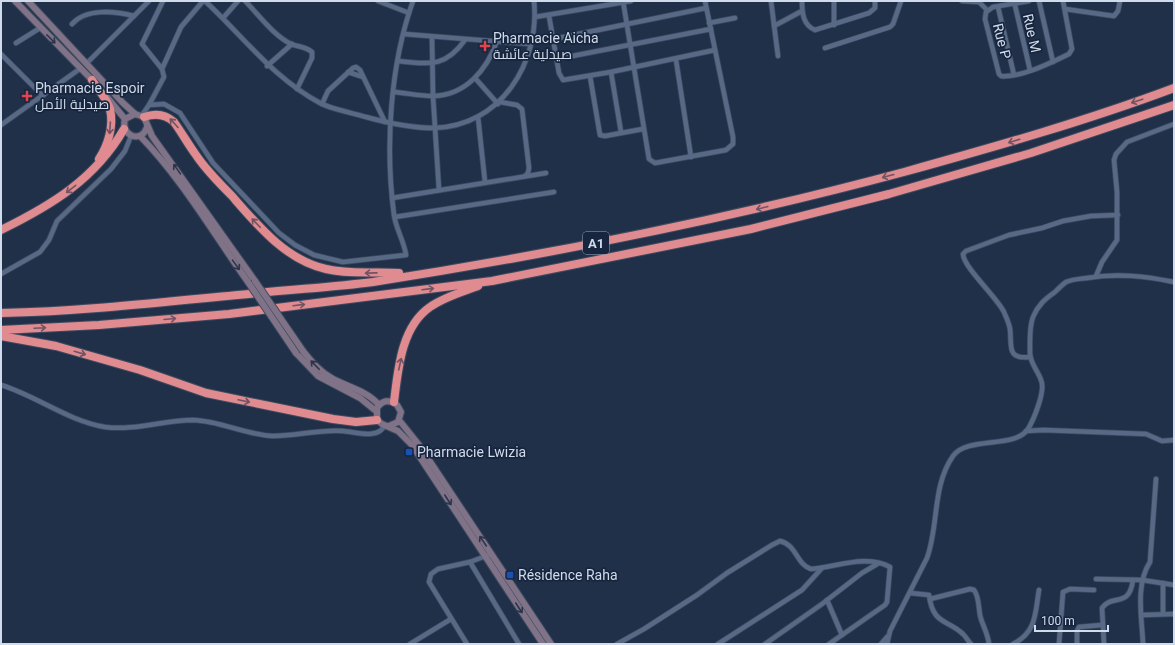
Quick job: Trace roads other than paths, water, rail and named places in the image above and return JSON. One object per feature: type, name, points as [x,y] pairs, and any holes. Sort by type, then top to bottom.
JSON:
[{"type":"highway","points":[[88,175],[102,155],[111,128],[110,108],[92,80]]},
{"type":"highway","name":"A1","points":[[1,313],[130,307],[371,282],[502,261],[626,238],[856,185],[1053,128],[1174,88]]},
{"type":"highway","name":"A1","points":[[1,330],[99,325],[229,314],[492,281],[751,229],[889,194],[1031,153],[1174,105]]},
{"type":"highway","points":[[140,115],[158,114],[169,118],[174,122],[197,157],[222,186],[258,226],[286,251],[326,269],[348,273],[410,275]]},
{"type":"highway","points":[[1,230],[32,215],[59,198],[88,175],[109,153],[124,129]]},
{"type":"highway","points":[[394,402],[404,344],[419,318],[429,308],[442,300],[492,281]]},
{"type":"highway","points":[[1,336],[56,346],[140,370],[206,393],[333,419],[356,422],[376,415]]},
{"type":"street","points":[[15,1],[92,80],[125,119],[124,129],[132,136],[140,136],[157,153],[187,194],[296,353],[318,376],[360,398],[387,426],[402,434],[415,450],[550,644]]},
{"type":"street","points":[[28,1],[86,64],[140,115],[303,351],[315,366],[323,373],[363,393],[379,405]]},
{"type":"street","points":[[86,64],[149,1]]},
{"type":"street","points":[[125,119],[140,115],[149,105],[164,77],[162,69],[142,44],[163,1]]},
{"type":"street","points":[[162,69],[181,27],[204,1],[223,18],[268,66],[297,89],[322,104],[391,124],[435,128],[452,125],[478,117],[499,103],[520,73],[530,44],[535,17],[534,1]]},
{"type":"street","points":[[223,18],[238,1]]},
{"type":"street","points":[[245,1],[270,27],[292,44],[303,46],[312,53],[297,89]]},
{"type":"street","points":[[378,1],[409,13]]},
{"type":"street","points":[[149,105],[164,104],[180,113],[214,163],[279,233],[303,250],[343,262],[406,255],[395,217],[392,198],[390,168],[391,124],[398,61],[413,1]]},
{"type":"street","points":[[535,17],[549,16],[631,1]]},
{"type":"street","points":[[623,2],[635,67],[643,129],[649,159],[652,162],[691,157],[726,150],[733,144],[733,137],[705,1]]},
{"type":"street","points":[[771,1],[778,56]]},
{"type":"street","points":[[802,1],[802,11],[806,24],[813,30],[834,25],[872,12],[876,6],[875,1]]},
{"type":"street","points":[[834,1],[834,25]]},
{"type":"street","points":[[825,48],[890,27],[893,24],[901,1]]},
{"type":"street","points":[[962,1],[979,2],[987,10],[1014,2],[1029,1]]},
{"type":"street","points":[[1038,1],[1053,62]]},
{"type":"street","points":[[998,7],[1014,75],[1053,62],[1069,54],[1072,49],[1063,1]]},
{"type":"street","points":[[1065,9],[1104,16],[1115,15],[1120,1]]},
{"type":"street","name":"Rue M","points":[[1014,2],[1030,70]]},
{"type":"street","points":[[554,38],[627,25],[706,8]]},
{"type":"street","name":"Rue P","points":[[987,10],[985,18],[998,69],[1002,76],[1014,75]]},
{"type":"street","points":[[774,26],[802,11]]},
{"type":"street","points":[[72,24],[78,18],[90,14],[116,13],[134,16]]},
{"type":"street","points":[[549,16],[559,73],[563,80],[676,60],[715,50]]},
{"type":"street","points":[[709,23],[735,18]]},
{"type":"street","points":[[16,43],[40,28]]},
{"type":"street","points":[[557,59],[711,29]]},
{"type":"street","points":[[404,34],[432,38],[530,44]]},
{"type":"street","points":[[432,38],[433,96],[439,190]]},
{"type":"street","points":[[398,61],[433,64],[451,57],[465,40]]},
{"type":"street","points":[[394,92],[433,96],[451,92],[463,87],[475,78],[485,66],[497,41]]},
{"type":"street","points":[[268,66],[292,44]]},
{"type":"street","points":[[1,54],[43,96]]},
{"type":"street","points":[[676,60],[691,157]]},
{"type":"street","points":[[1,125],[81,68]]},
{"type":"street","points":[[322,104],[328,91],[348,72],[364,77],[385,122]]},
{"type":"street","points":[[611,72],[621,132]]},
{"type":"street","points":[[590,76],[599,134],[604,136],[643,129]]},
{"type":"street","points":[[475,78],[499,103],[518,105],[522,109],[529,168],[525,176]]},
{"type":"street","points":[[478,117],[485,182]]},
{"type":"street","points":[[1096,276],[1102,262],[1117,240],[1118,215],[1114,160],[1116,154],[1127,142],[1174,124]]},
{"type":"street","points":[[140,136],[147,127]]},
{"type":"street","points":[[1,274],[40,252],[48,240],[57,221],[111,169],[125,151],[132,136]]},
{"type":"street","points":[[392,198],[546,173]]},
{"type":"street","points":[[395,217],[554,192]]},
{"type":"street","points":[[1030,357],[1021,358],[1012,350],[1010,346],[1009,323],[1003,310],[987,287],[969,267],[963,258],[963,253],[1009,235],[1042,228],[1063,221],[1091,216],[1118,215]]},
{"type":"street","points":[[1026,431],[1042,394],[1043,384],[1030,357],[1031,326],[1040,304],[1066,282],[1096,276],[1120,274],[1174,282]]},
{"type":"street","points":[[1,385],[78,419],[106,427],[136,426],[176,421],[204,421],[246,432],[273,436],[340,431],[375,434],[387,426],[395,424],[399,420]]},
{"type":"street","points":[[379,405],[389,401],[394,402],[400,408],[399,420],[488,555],[543,644]]},
{"type":"street","points":[[376,415],[379,405]]},
{"type":"street","points":[[881,644],[887,637],[924,566],[930,549],[935,509],[946,470],[954,454],[962,449],[1008,440],[1026,431],[1043,430],[1146,434],[1162,441],[1174,440]]},
{"type":"street","points":[[1143,644],[1142,580],[1150,562],[1156,479]]},
{"type":"street","points":[[617,644],[673,611],[727,573],[777,542],[785,542],[791,546],[804,566],[811,569],[863,561],[880,563],[890,567],[887,602],[881,610],[829,644]]},
{"type":"street","points":[[467,644],[428,582],[430,577],[438,569],[470,562],[488,555]]},
{"type":"street","points":[[470,562],[519,644]]},
{"type":"street","points":[[765,644],[862,573],[880,563]]},
{"type":"street","points":[[718,644],[802,590],[822,568]]},
{"type":"street","points":[[1096,579],[1142,580],[1174,585]]},
{"type":"street","points":[[1104,644],[1102,608],[1107,603],[1126,598],[1130,593],[1132,580]]},
{"type":"street","points":[[1163,583],[1164,614]]},
{"type":"street","points":[[930,599],[970,589],[974,590],[981,619],[989,636],[989,644]]},
{"type":"street","points":[[1059,644],[1063,592],[1070,589],[1094,590]]},
{"type":"street","points":[[1013,644],[1028,633],[1033,625],[1039,590]]},
{"type":"street","points":[[910,593],[927,594],[935,614],[941,622],[962,634],[972,644]]},
{"type":"street","points":[[827,600],[842,635]]},
{"type":"street","points":[[1142,615],[1174,614]]},
{"type":"street","points":[[410,644],[451,619]]},
{"type":"street","points":[[1077,644],[1077,630],[1079,627],[1102,625]]},
{"type":"street","points":[[887,637],[887,644]]},
{"type":"place","name":"Pharmacie Aicha صيدلية عائشة","points":[[485,46]]},
{"type":"place","name":"Pharmacie Espoir صيدلية الأمل","points":[[27,96]]},
{"type":"place","name":"Pharmacie Lwizia","points":[[409,452]]},
{"type":"place","name":"Résidence Raha","points":[[510,575]]}]
